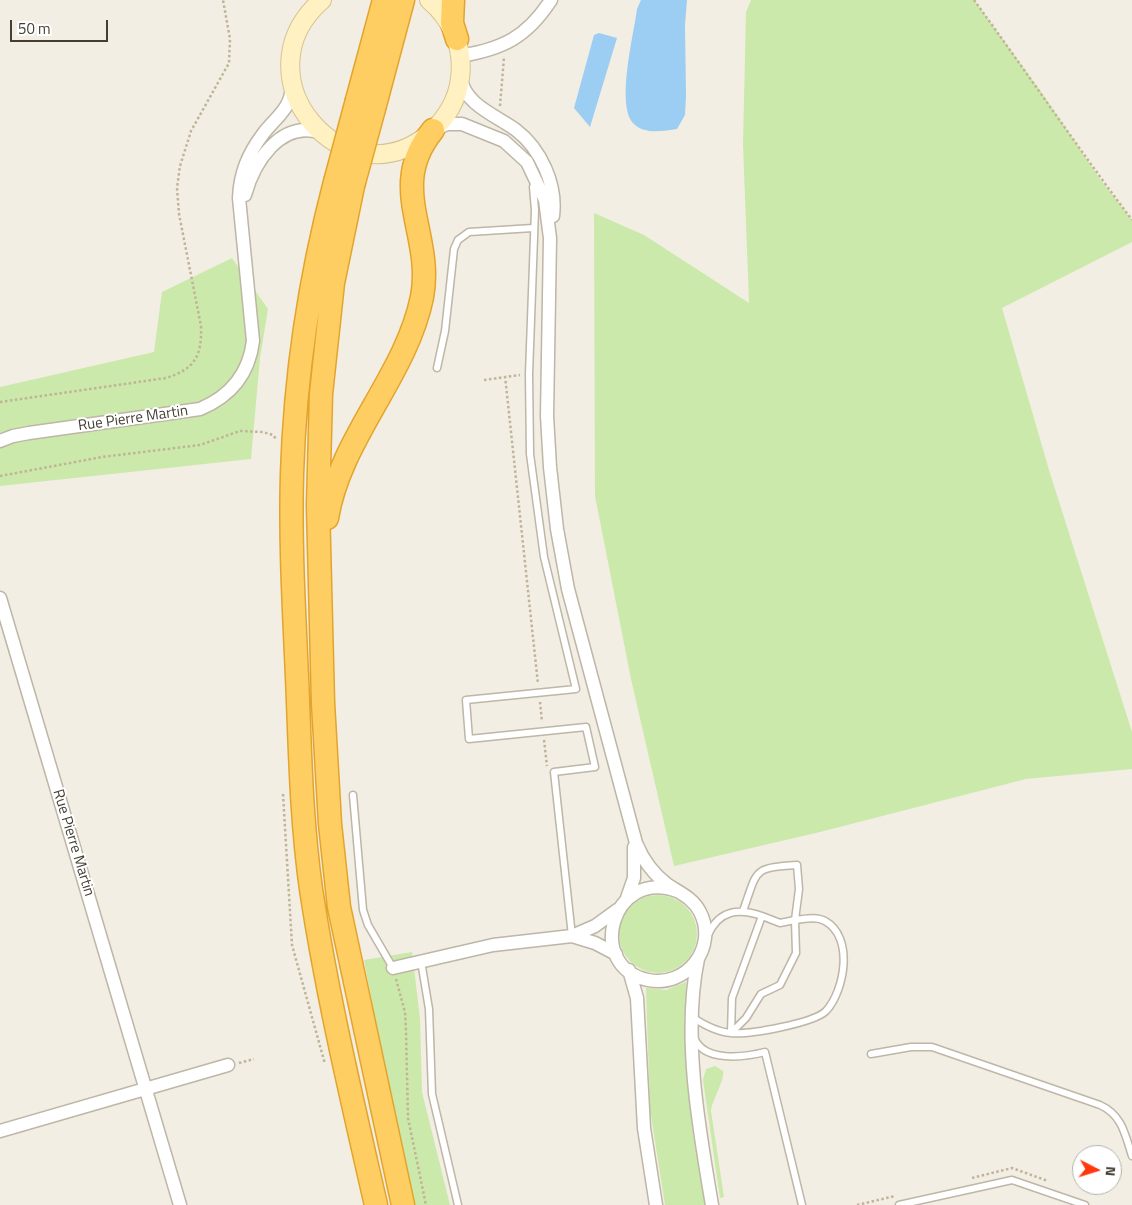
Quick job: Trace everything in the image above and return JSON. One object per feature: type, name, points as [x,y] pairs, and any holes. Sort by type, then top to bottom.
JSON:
[{"type":"highway","points":[[384,0],[386,30]]},
{"type":"highway","points":[[376,1205],[337,1027],[311,886],[302,793],[294,609],[292,474],[298,392],[312,281],[344,184],[386,30],[403,0]]},
{"type":"highway","points":[[453,0],[452,23],[458,48]]},
{"type":"highway","points":[[319,600],[325,531],[335,488],[344,464],[408,340],[419,309],[424,266],[412,199],[411,179],[418,151],[433,130]]},
{"type":"highway","points":[[344,184],[339,250],[324,358],[318,468],[319,600],[327,771],[339,907],[403,1205]]},
{"type":"street","points":[[322,0],[305,18],[294,42],[290,68],[292,86],[302,111],[319,132],[334,142],[350,149],[376,153],[403,148],[419,141],[433,130],[450,109],[461,75]]},
{"type":"street","points":[[429,0],[447,20],[458,48],[461,75],[466,92],[524,137],[547,172],[554,198],[550,238],[547,416],[552,499],[568,589],[632,831],[640,853],[649,868],[688,897],[700,912],[704,924],[704,943],[698,959],[692,1017],[698,1115],[712,1205]]},
{"type":"street","points":[[458,48],[504,46],[524,33],[542,14],[551,0]]},
{"type":"street","name":"Rue Pierre Martin","points":[[3,439],[187,412],[213,404],[234,387],[248,363],[253,341],[240,187],[246,162],[264,133],[285,110],[291,99],[292,86]]},
{"type":"street","points":[[433,130],[447,124],[469,126],[497,137],[520,153],[534,173],[542,189],[548,214],[550,238]]},
{"type":"street","name":"Rue Pierre Martin","points":[[241,215],[250,180],[268,150],[286,134],[295,130],[305,128],[319,132]]},
{"type":"street","name":"Rue Pierre Martin","points":[[0,598],[180,1205]]},
{"type":"street","points":[[628,898],[635,866],[632,831]]},
{"type":"street","points":[[393,968],[508,943],[572,936],[595,926],[618,910],[628,898],[637,892],[654,887],[677,890]]},
{"type":"street","points":[[618,910],[611,932],[616,954],[628,970],[636,998],[644,1128],[656,1205]]},
{"type":"street","points":[[572,936],[595,943],[616,954]]},
{"type":"street","points":[[628,970],[645,979],[669,980],[685,972],[698,959]]},
{"type":"street","points":[[0,1131],[228,1065]]},
{"type":"lane","points":[[520,153],[535,193],[529,374],[530,454],[537,520],[550,589],[576,689],[466,700],[469,739],[586,727],[595,767],[554,772],[572,936]]},
{"type":"lane","points":[[437,368],[445,332],[454,249],[458,240],[469,232],[533,228]]},
{"type":"lane","points":[[353,795],[363,910],[368,925],[393,968]]},
{"type":"lane","points":[[731,1033],[746,1018],[761,994],[780,985],[796,953],[795,920],[799,888],[797,865],[766,868],[758,873],[743,911]]},
{"type":"lane","points":[[692,1017],[708,1027],[731,1033],[744,1033],[813,1019],[829,1007],[845,966],[840,941],[835,931],[824,921],[811,918],[780,922],[743,911],[731,911],[719,917],[711,927],[704,943]]},
{"type":"lane","points":[[731,1033],[732,998],[762,916]]},
{"type":"lane","points":[[421,961],[429,1009],[432,1094],[458,1205]]},
{"type":"lane","points":[[693,1032],[699,1046],[706,1051],[740,1056],[765,1052],[802,1205]]},
{"type":"lane","points":[[870,1054],[911,1047],[932,1047],[1100,1105],[1115,1114],[1120,1120],[1132,1156]]},
{"type":"lane","points":[[899,1205],[1012,1180],[1085,1205]]},
{"type":"path","points":[[0,402],[166,378],[188,369],[195,362],[199,352],[201,326],[179,214],[178,188],[182,157],[191,130],[229,63],[230,39],[223,0]]},
{"type":"path","points":[[974,0],[1042,93],[1100,179],[1132,220]]},
{"type":"path","points":[[498,118],[504,71],[504,46]]},
{"type":"path","points":[[484,380],[529,374]]},
{"type":"path","points":[[505,376],[548,775]]},
{"type":"path","points":[[0,476],[102,457],[200,445],[240,431],[268,433]]},
{"type":"path","points":[[292,945],[327,1072]]},
{"type":"path","points":[[393,968],[405,1012],[408,1118],[426,1205]]},
{"type":"path","points":[[857,1205],[905,1194],[907,1203]]},
{"type":"green space","points":[[751,0],[974,0],[1042,93],[1100,179],[1132,220],[1132,242],[1002,308],[1049,470],[1132,732],[1132,769],[1026,779],[820,832],[674,866],[631,679],[595,496],[594,213],[644,235],[749,303],[743,144],[746,12]]},
{"type":"green space","points":[[232,258],[268,309],[260,358],[251,459],[0,486],[0,387],[154,352],[162,292]]},
{"type":"green space","points":[[658,895],[673,898],[686,906],[694,919],[697,934],[694,949],[686,962],[673,970],[658,973],[643,970],[630,962],[622,949],[619,934],[622,919],[630,906],[643,898]]},
{"type":"green space","points":[[412,952],[420,1018],[422,1092],[450,1205],[414,1205],[391,1104],[364,960]]},
{"type":"green space","points":[[686,982],[691,1094],[706,1205],[665,1205],[650,1109],[646,988],[666,990]]},
{"type":"green space","points":[[715,1066],[723,1071],[722,1080],[711,1111],[724,1197],[720,1198],[703,1080],[706,1069]]},
{"type":"water","points":[[641,0],[687,0],[685,25],[685,115],[677,129],[648,131],[637,127],[628,113],[626,85],[637,9]]},
{"type":"water","points":[[599,33],[617,38],[590,127],[574,108],[594,35]]}]
